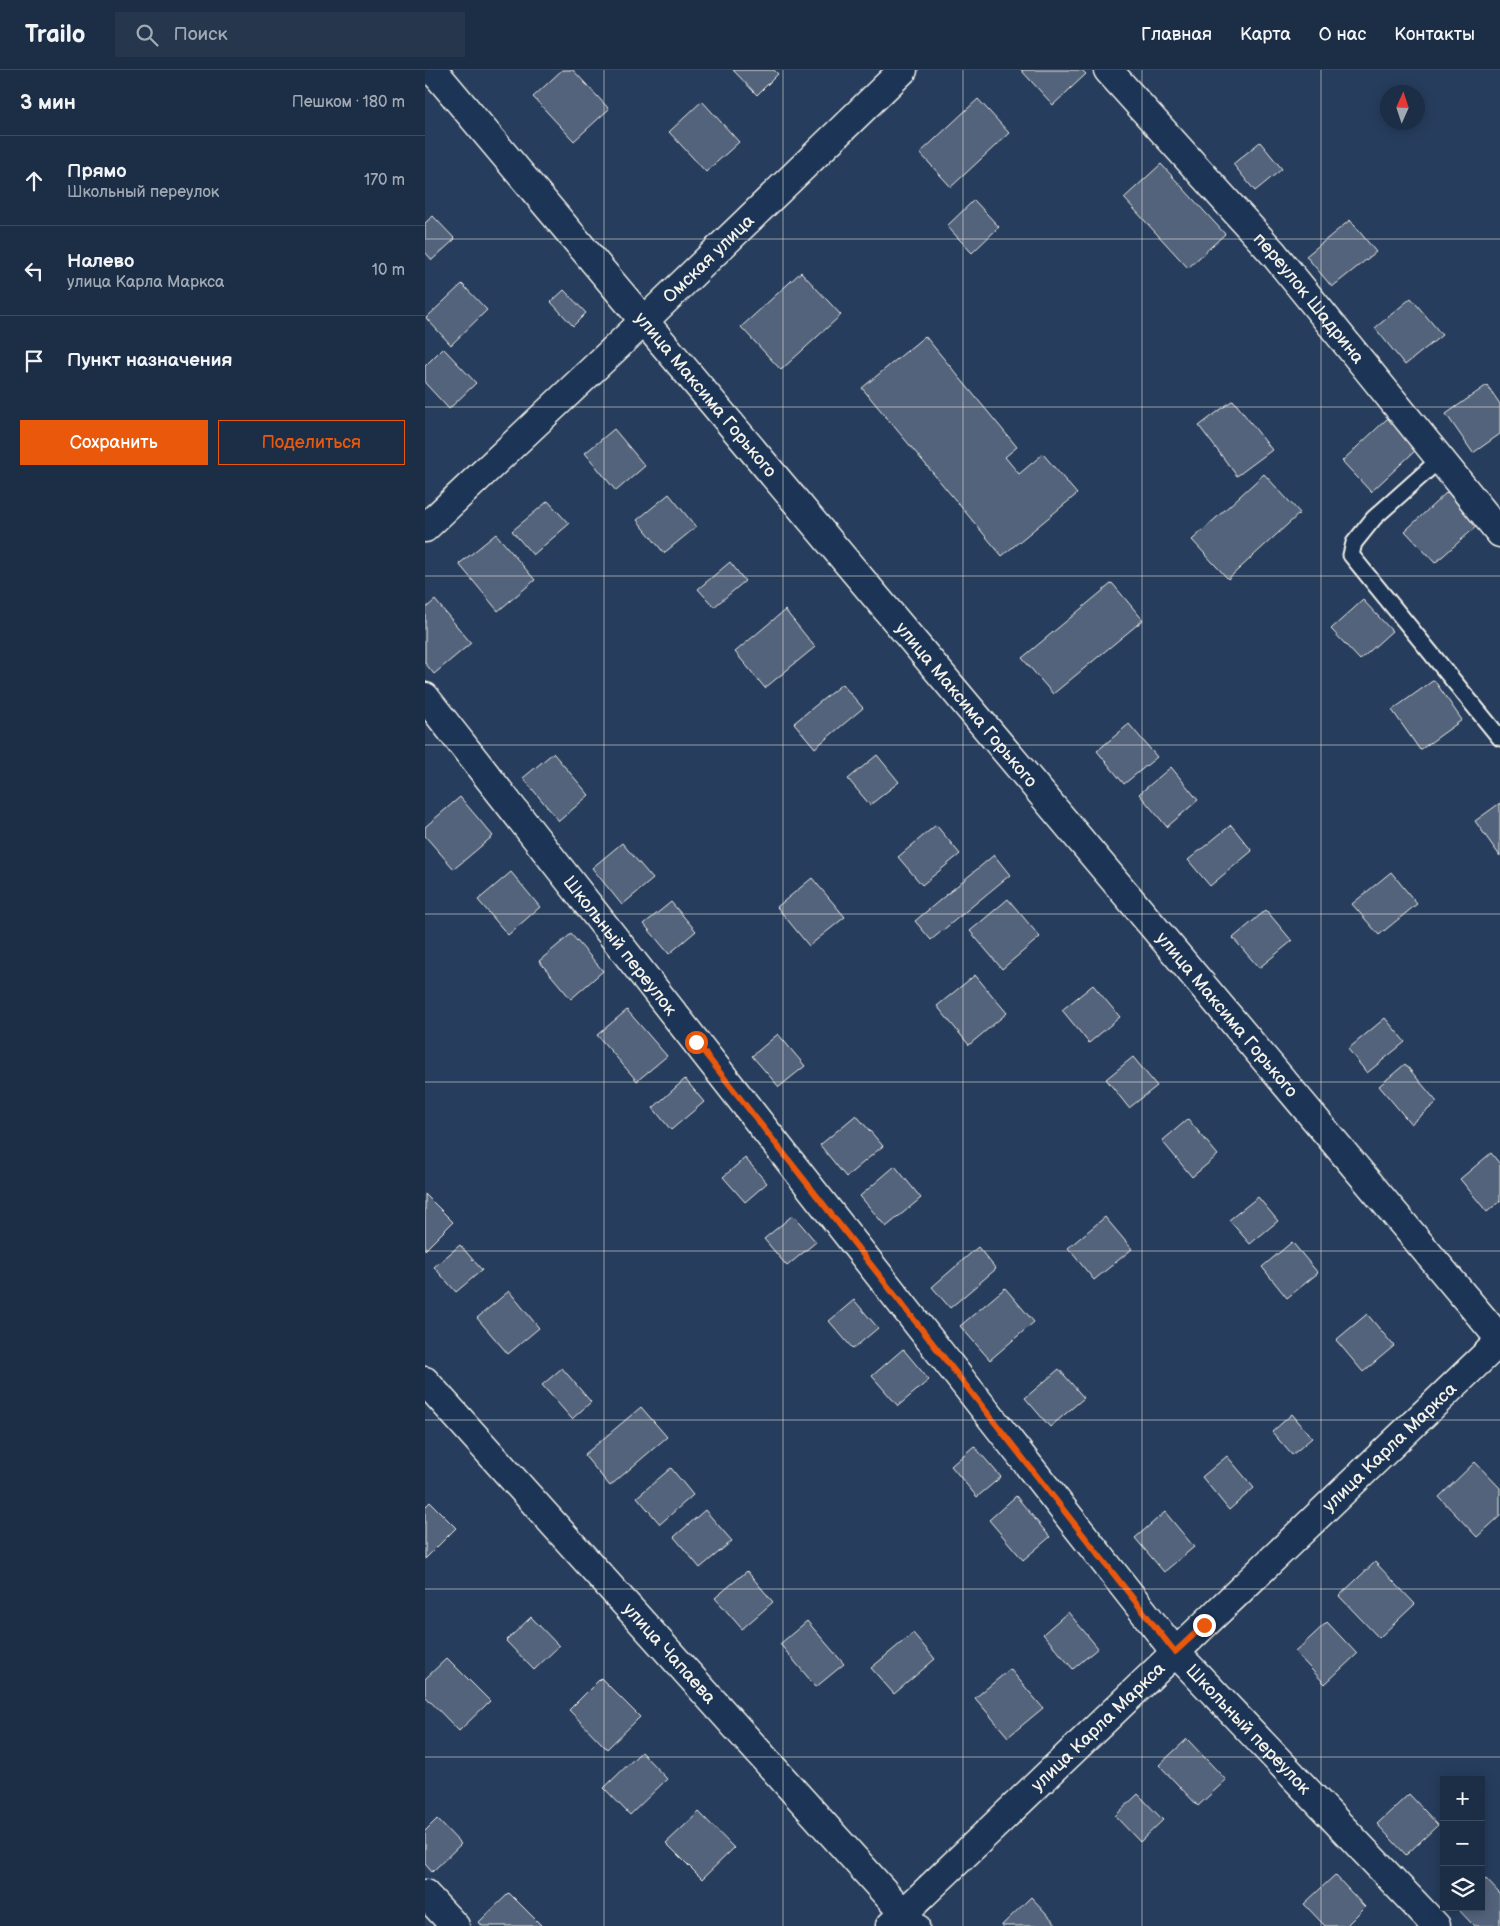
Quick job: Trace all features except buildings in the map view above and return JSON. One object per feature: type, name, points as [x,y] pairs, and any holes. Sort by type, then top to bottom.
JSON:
[{"type":"street","name":"улица Максима Горького","points":[[433,70],[1500,1340]]},
{"type":"street","name":"Омская улица","points":[[425,528],[644,321],[903,70]]},
{"type":"street","name":"переулок Шадрина","points":[[1108,70],[1274,254],[1500,533]]},
{"type":"street","name":"Школьный переулок","points":[[425,697],[1175,1652],[1436,1926]]},
{"type":"street","name":"улица Карла Маркса","points":[[903,1922],[1175,1652],[1500,1340]]},
{"type":"street","name":"улица Чапаева","points":[[425,1381],[903,1922]]},
{"type":"street","points":[[425,1894],[455,1926]]},
{"type":"lane","points":[[1440,459],[1374,518],[1354,543],[1351,555],[1500,738]]},
{"type":"route","points":[[696,1042],[1175,1652],[1204,1625]]}]
